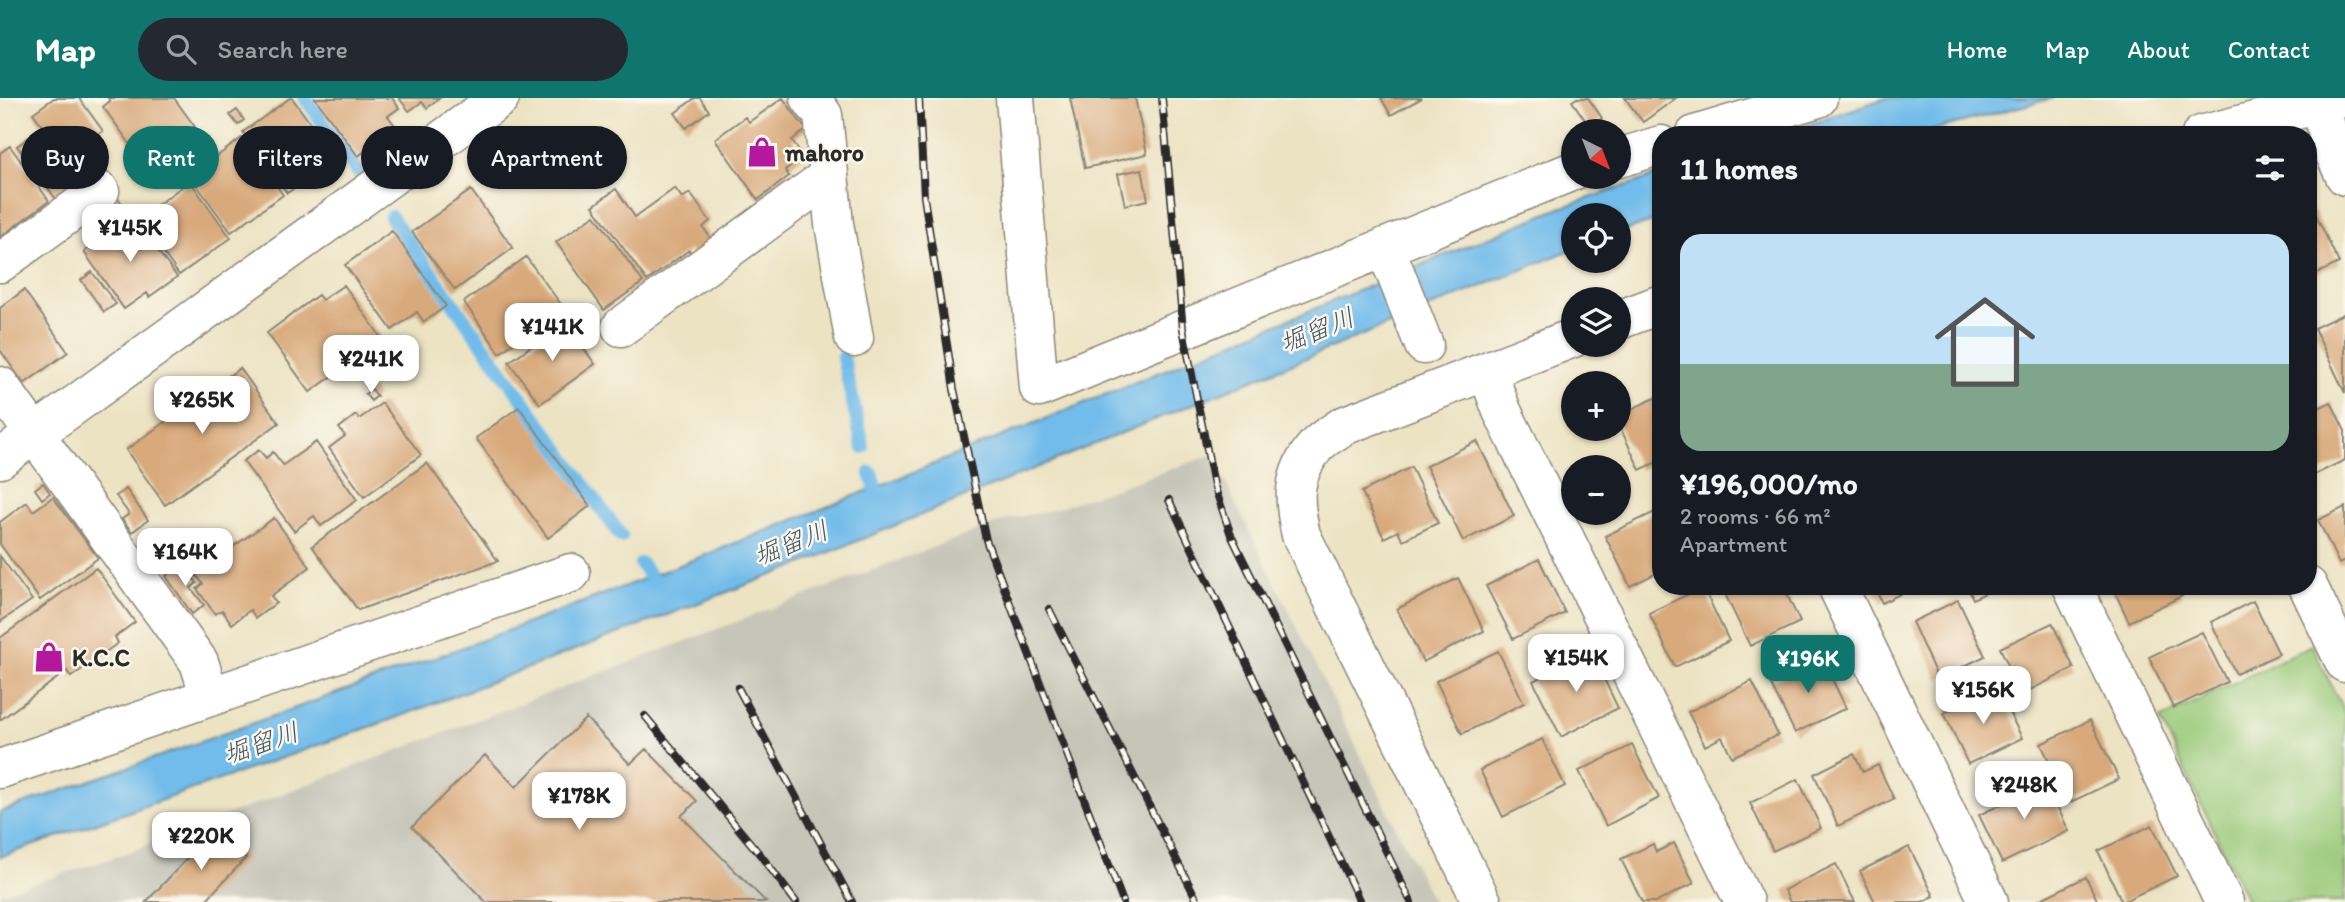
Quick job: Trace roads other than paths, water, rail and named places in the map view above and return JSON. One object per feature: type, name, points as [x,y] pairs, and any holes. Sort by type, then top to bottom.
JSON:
[{"type":"street","points":[[0,459],[500,98]]},
{"type":"street","points":[[810,98],[823,115],[834,224],[854,338]]},
{"type":"street","points":[[1015,98],[1039,388],[1387,254],[1561,176]]},
{"type":"street","points":[[1725,126],[1818,98]]},
{"type":"street","points":[[2235,126],[2331,101],[2330,146],[2345,176]]},
{"type":"street","points":[[1631,154],[1652,148]]},
{"type":"street","points":[[621,327],[829,176]]},
{"type":"street","points":[[0,263],[100,191]]},
{"type":"street","points":[[1387,254],[1424,345]]},
{"type":"street","points":[[1631,315],[1652,307]]},
{"type":"street","points":[[1482,902],[1301,535],[1294,504],[1300,472],[1317,444],[1343,426],[1561,343]]},
{"type":"street","points":[[1487,371],[1508,424],[1744,902]]},
{"type":"street","points":[[0,386],[199,662],[210,697]]},
{"type":"street","points":[[0,769],[571,573]]},
{"type":"street","points":[[1841,595],[1989,902]]},
{"type":"street","points":[[2076,595],[2224,902]]},
{"type":"street","points":[[2312,595],[2345,663]]},
{"type":"water","points":[[1886,98],[2053,98],[1948,126],[1804,126]]},
{"type":"water","points":[[1652,177],[1652,222],[1631,229],[1631,203],[1575,203],[1616,189],[1631,189],[1631,184]]},
{"type":"water","name":"堀留川","points":[[1561,208],[1561,254],[796,566],[401,716],[0,857],[0,812],[490,637],[976,447]]},
{"type":"waterway","points":[[305,98],[357,171]]},
{"type":"waterway","points":[[391,217],[621,536]]},
{"type":"waterway","points":[[843,358],[863,447]]},
{"type":"waterway","points":[[871,473],[880,505]]},
{"type":"waterway","points":[[641,564],[661,591]]},
{"type":"railway","points":[[919,98],[924,197],[954,389],[986,540],[1123,902]]},
{"type":"railway","points":[[1162,98],[1183,329],[1214,485],[1231,535],[1411,902]]},
{"type":"railway","points":[[1169,500],[1360,902]]},
{"type":"railway","points":[[1049,609],[1198,902]]},
{"type":"railway","points":[[738,688],[852,902]]},
{"type":"railway","points":[[645,716],[796,902]]},
{"type":"place","name":"mahoro","points":[[762,152]]},
{"type":"place","name":"K.C.C","points":[[49,657]]}]
